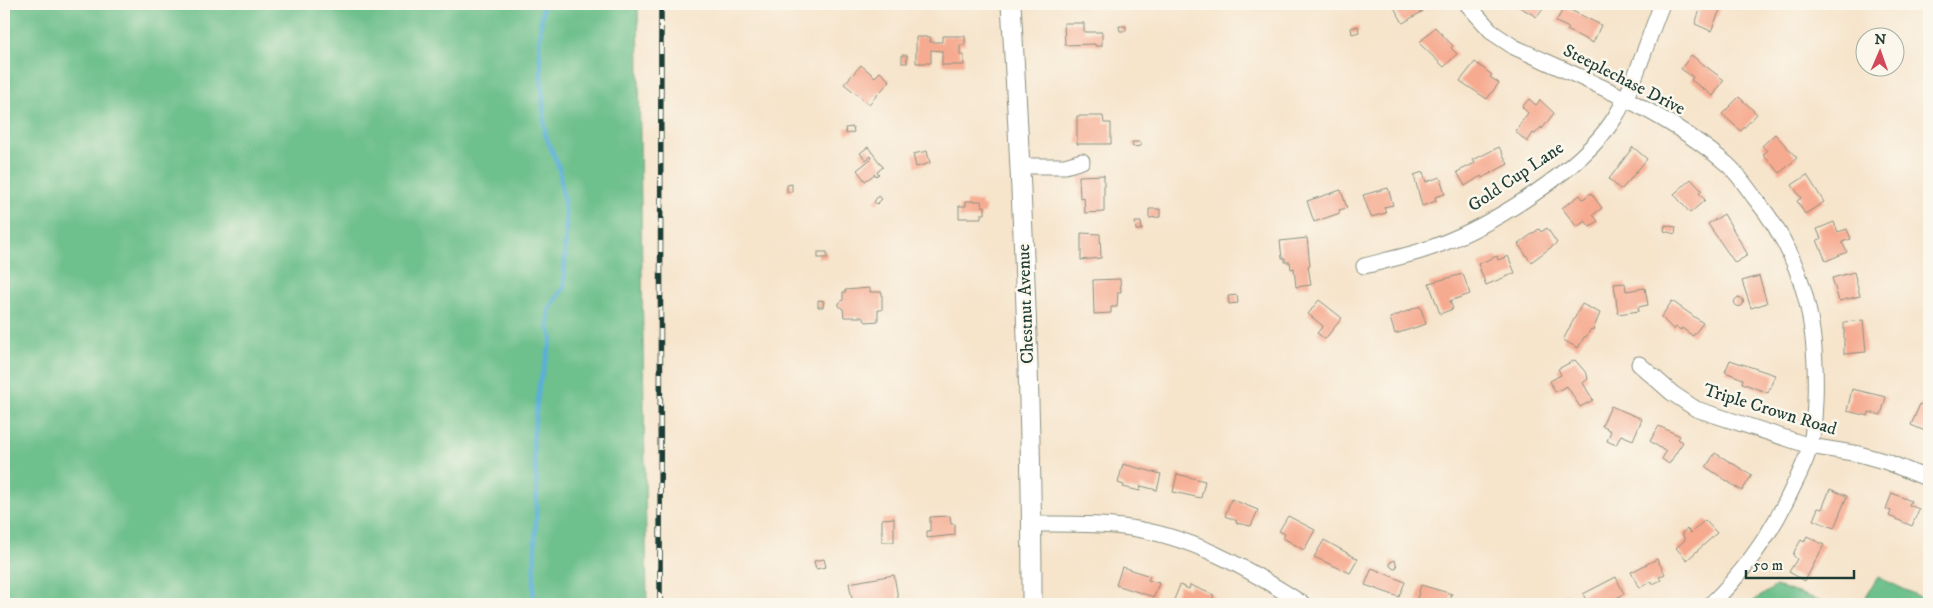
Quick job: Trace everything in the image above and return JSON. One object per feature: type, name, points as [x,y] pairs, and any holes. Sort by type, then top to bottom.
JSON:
[{"type":"street","name":"Chestnut Avenue","points":[[1011,4],[1021,166],[1032,524],[1032,604]]},
{"type":"street","name":"Steeplechase Drive","points":[[1467,4],[1493,33],[1514,47],[1654,112],[1730,167],[1768,213],[1784,239],[1800,276],[1814,331],[1816,372],[1810,446],[1781,513],[1758,552],[1737,578],[1710,604]]},
{"type":"street","name":"Gold Cup Lane","points":[[1364,266],[1432,247],[1465,233],[1521,201],[1579,159],[1614,119],[1625,98],[1662,4]]},
{"type":"street","points":[[1021,166],[1065,166],[1082,161]]},
{"type":"street","name":"Triple Crown Road","points":[[1639,364],[1672,393],[1696,408],[1810,446],[1859,454],[1929,479]]},
{"type":"street","points":[[1032,524],[1108,525],[1169,536],[1190,542],[1252,572],[1303,604]]},
{"type":"green space","points":[[4,4],[638,4],[647,604],[4,604]]},
{"type":"green space","points":[[1878,577],[1929,601],[1929,604],[1861,604]]},
{"type":"green space","points":[[1776,586],[1832,604],[1749,604]]},
{"type":"building","points":[[1392,4],[1419,4],[1423,11],[1403,23]]},
{"type":"building","points":[[1514,4],[1547,4],[1537,17]]},
{"type":"building","points":[[1702,4],[1733,4],[1731,9],[1722,5],[1711,31],[1695,24]]},
{"type":"building","points":[[1564,7],[1601,25],[1593,43],[1567,30],[1569,28],[1556,22]]},
{"type":"building","points":[[1064,23],[1084,23],[1084,32],[1102,32],[1102,46],[1095,46],[1095,44],[1065,45]]},
{"type":"building","points":[[1119,26],[1126,26],[1126,31],[1120,31]]},
{"type":"building","points":[[1358,26],[1359,32],[1352,34],[1351,28]]},
{"type":"building","points":[[1435,27],[1453,46],[1451,48],[1457,54],[1444,67],[1419,43]]},
{"type":"building","points":[[942,36],[965,36],[965,45],[960,45],[960,55],[964,55],[964,65],[942,65],[942,51],[931,50],[931,63],[916,63],[916,37],[931,37],[930,42],[942,42]]},
{"type":"building","points":[[902,55],[907,55],[907,63],[902,63]]},
{"type":"building","points":[[1691,55],[1724,80],[1713,96],[1691,80],[1693,77],[1681,69]]},
{"type":"building","points":[[1475,62],[1499,83],[1487,99],[1460,81]]},
{"type":"building","points":[[861,65],[875,77],[880,72],[890,81],[869,104],[844,84]]},
{"type":"building","points":[[1739,97],[1757,114],[1741,131],[1722,114]]},
{"type":"building","points":[[1529,99],[1536,105],[1540,100],[1554,113],[1542,129],[1541,127],[1535,134],[1533,133],[1527,142],[1515,131],[1528,113],[1522,107]]},
{"type":"building","points":[[1077,116],[1103,116],[1104,123],[1111,123],[1111,144],[1077,144]]},
{"type":"building","points":[[853,127],[854,132],[846,134],[845,128]]},
{"type":"building","points":[[1775,134],[1797,158],[1780,173],[1763,155],[1767,151],[1762,146]]},
{"type":"building","points":[[1132,142],[1141,142],[1141,146],[1133,147]]},
{"type":"building","points":[[868,147],[883,167],[877,172],[879,174],[876,176],[875,174],[865,181],[857,170],[872,158],[871,156],[866,160],[860,153]]},
{"type":"building","points":[[1499,147],[1508,164],[1482,178],[1481,176],[1465,186],[1457,172],[1475,163],[1473,160]]},
{"type":"building","points":[[1633,147],[1647,159],[1621,190],[1609,179]]},
{"type":"building","points":[[927,151],[930,163],[916,167],[913,154]]},
{"type":"building","points":[[1423,172],[1426,182],[1440,177],[1445,194],[1435,197],[1436,201],[1422,206],[1414,175]]},
{"type":"building","points":[[1104,175],[1104,212],[1085,213],[1084,197],[1080,198],[1079,176]]},
{"type":"building","points":[[1807,175],[1824,202],[1805,214],[1797,201],[1801,198],[1792,185]]},
{"type":"building","points":[[1691,179],[1702,191],[1699,193],[1705,200],[1690,213],[1674,194]]},
{"type":"building","points":[[792,184],[792,192],[787,192],[787,185]]},
{"type":"building","points":[[1388,188],[1393,205],[1384,207],[1386,213],[1371,217],[1363,195]]},
{"type":"building","points":[[1341,190],[1347,208],[1339,210],[1340,213],[1314,222],[1307,201]]},
{"type":"building","points":[[1591,193],[1602,208],[1593,215],[1598,221],[1590,227],[1585,221],[1577,227],[1562,208],[1580,195],[1583,199]]},
{"type":"building","points":[[878,196],[882,199],[877,204],[874,202]]},
{"type":"building","points":[[966,201],[981,201],[982,206],[985,206],[985,214],[981,214],[981,218],[959,218],[959,206],[966,206]]},
{"type":"building","points":[[1149,209],[1160,209],[1160,217],[1149,218]]},
{"type":"building","points":[[1724,214],[1748,255],[1735,263],[1708,224]]},
{"type":"building","points":[[1135,222],[1141,222],[1142,230],[1136,230]]},
{"type":"building","points":[[1834,222],[1838,232],[1847,229],[1851,239],[1842,242],[1847,252],[1826,261],[1817,240],[1821,239],[1817,229]]},
{"type":"building","points":[[1665,225],[1676,227],[1675,234],[1664,231]]},
{"type":"building","points":[[1547,228],[1557,243],[1531,262],[1518,244],[1539,229],[1541,232]]},
{"type":"building","points":[[1081,233],[1100,234],[1101,258],[1081,260]]},
{"type":"building","points":[[1307,238],[1311,285],[1296,287],[1294,268],[1291,269],[1290,262],[1285,262],[1285,258],[1282,258],[1280,241]]},
{"type":"building","points":[[818,252],[827,252],[827,258],[818,258]]},
{"type":"building","points":[[1497,256],[1498,260],[1508,256],[1515,273],[1486,285],[1478,264]]},
{"type":"building","points":[[1854,272],[1860,296],[1839,301],[1832,278]]},
{"type":"building","points":[[1463,274],[1470,294],[1450,301],[1453,309],[1440,314],[1429,283]]},
{"type":"building","points":[[1759,276],[1767,303],[1751,308],[1742,281]]},
{"type":"building","points":[[1120,279],[1121,292],[1118,292],[1117,307],[1111,307],[1111,313],[1094,314],[1093,280]]},
{"type":"building","points":[[1625,283],[1626,291],[1645,288],[1648,305],[1638,307],[1639,311],[1618,314],[1614,284]]},
{"type":"building","points":[[870,288],[870,292],[882,292],[882,310],[878,310],[878,321],[866,322],[862,317],[844,317],[843,309],[839,306],[839,303],[843,300],[843,292],[846,292],[845,290]]},
{"type":"building","points":[[1237,295],[1238,303],[1229,304],[1228,296]]},
{"type":"building","points":[[1739,298],[1743,302],[1739,306],[1735,302]]},
{"type":"building","points":[[818,300],[824,301],[823,307],[818,307]]},
{"type":"building","points":[[1319,300],[1342,318],[1325,339],[1317,333],[1323,326],[1308,314]]},
{"type":"building","points":[[1672,301],[1703,323],[1693,336],[1682,328],[1681,330],[1676,327],[1674,330],[1661,317]]},
{"type":"building","points":[[1582,304],[1600,313],[1593,330],[1591,329],[1586,337],[1584,337],[1578,348],[1563,340]]},
{"type":"building","points":[[1420,306],[1426,324],[1395,334],[1390,318]]},
{"type":"building","points":[[1863,320],[1866,352],[1844,354],[1844,322]]},
{"type":"building","points":[[1575,360],[1587,374],[1588,379],[1583,383],[1593,400],[1580,407],[1567,386],[1555,392],[1550,381],[1561,375],[1558,369]]},
{"type":"building","points":[[1730,360],[1775,375],[1768,393],[1742,383],[1743,379],[1725,372]]},
{"type":"building","points":[[1852,389],[1886,397],[1881,415],[1869,412],[1868,416],[1847,411]]},
{"type":"building","points":[[1920,404],[1929,409],[1929,429],[1926,428],[1925,431],[1911,425]]},
{"type":"building","points":[[1611,406],[1642,419],[1633,440],[1621,435],[1616,445],[1607,441],[1611,431],[1602,426]]},
{"type":"building","points":[[1659,426],[1680,436],[1678,439],[1683,442],[1669,464],[1662,459],[1666,452],[1650,441]]},
{"type":"building","points":[[1715,453],[1752,475],[1742,491],[1706,467]]},
{"type":"building","points":[[1123,464],[1161,474],[1157,490],[1141,486],[1140,491],[1123,487],[1124,485],[1118,483]]},
{"type":"building","points":[[1177,474],[1205,481],[1201,498],[1173,492]]},
{"type":"building","points":[[1830,489],[1847,496],[1834,528],[1813,520],[1818,508],[1822,509]]},
{"type":"building","points":[[1892,493],[1911,501],[1909,505],[1919,509],[1912,526],[1889,516],[1891,511],[1886,509]]},
{"type":"building","points":[[1231,499],[1258,510],[1251,526],[1236,523],[1237,521],[1225,516]]},
{"type":"building","points":[[950,516],[951,524],[955,524],[955,535],[927,538],[927,531],[930,531],[930,517]]},
{"type":"building","points":[[1288,516],[1315,530],[1304,550],[1283,538],[1285,534],[1279,531]]},
{"type":"building","points":[[894,518],[894,542],[882,542],[882,519]]},
{"type":"building","points":[[1705,520],[1717,533],[1687,560],[1676,548],[1685,540],[1682,533],[1687,529],[1691,533]]},
{"type":"building","points":[[1807,536],[1824,545],[1805,581],[1789,572],[1797,559],[1793,555],[1795,550],[1801,540],[1804,542]]},
{"type":"building","points":[[1324,540],[1358,559],[1350,573],[1314,557]]},
{"type":"building","points":[[824,559],[826,567],[816,569],[814,561]]},
{"type":"building","points":[[1657,559],[1665,574],[1659,577],[1661,580],[1653,584],[1652,581],[1639,588],[1631,572]]},
{"type":"building","points":[[1395,560],[1397,567],[1394,569],[1390,566],[1390,562]]},
{"type":"building","points":[[1122,567],[1150,576],[1148,580],[1159,583],[1154,597],[1116,585]]},
{"type":"building","points":[[1372,568],[1405,582],[1399,597],[1365,585]]},
{"type":"building","points":[[894,575],[899,604],[853,604],[849,583]]},
{"type":"building","points":[[1616,577],[1624,594],[1605,604],[1588,604],[1583,594]]},
{"type":"building","points":[[1180,585],[1189,589],[1190,585],[1214,595],[1210,604],[1178,604],[1173,602]]},
{"type":"building","points":[[1421,585],[1452,594],[1449,604],[1416,602]]},
{"type":"building","points":[[1570,600],[1570,604],[1533,603]]},
{"type":"waterway","points":[[533,604],[537,486],[533,440],[539,385],[552,338],[549,329],[549,310],[564,287],[566,217],[559,168],[545,134],[539,45],[543,4]]},
{"type":"railway","points":[[660,604],[661,4]]}]
